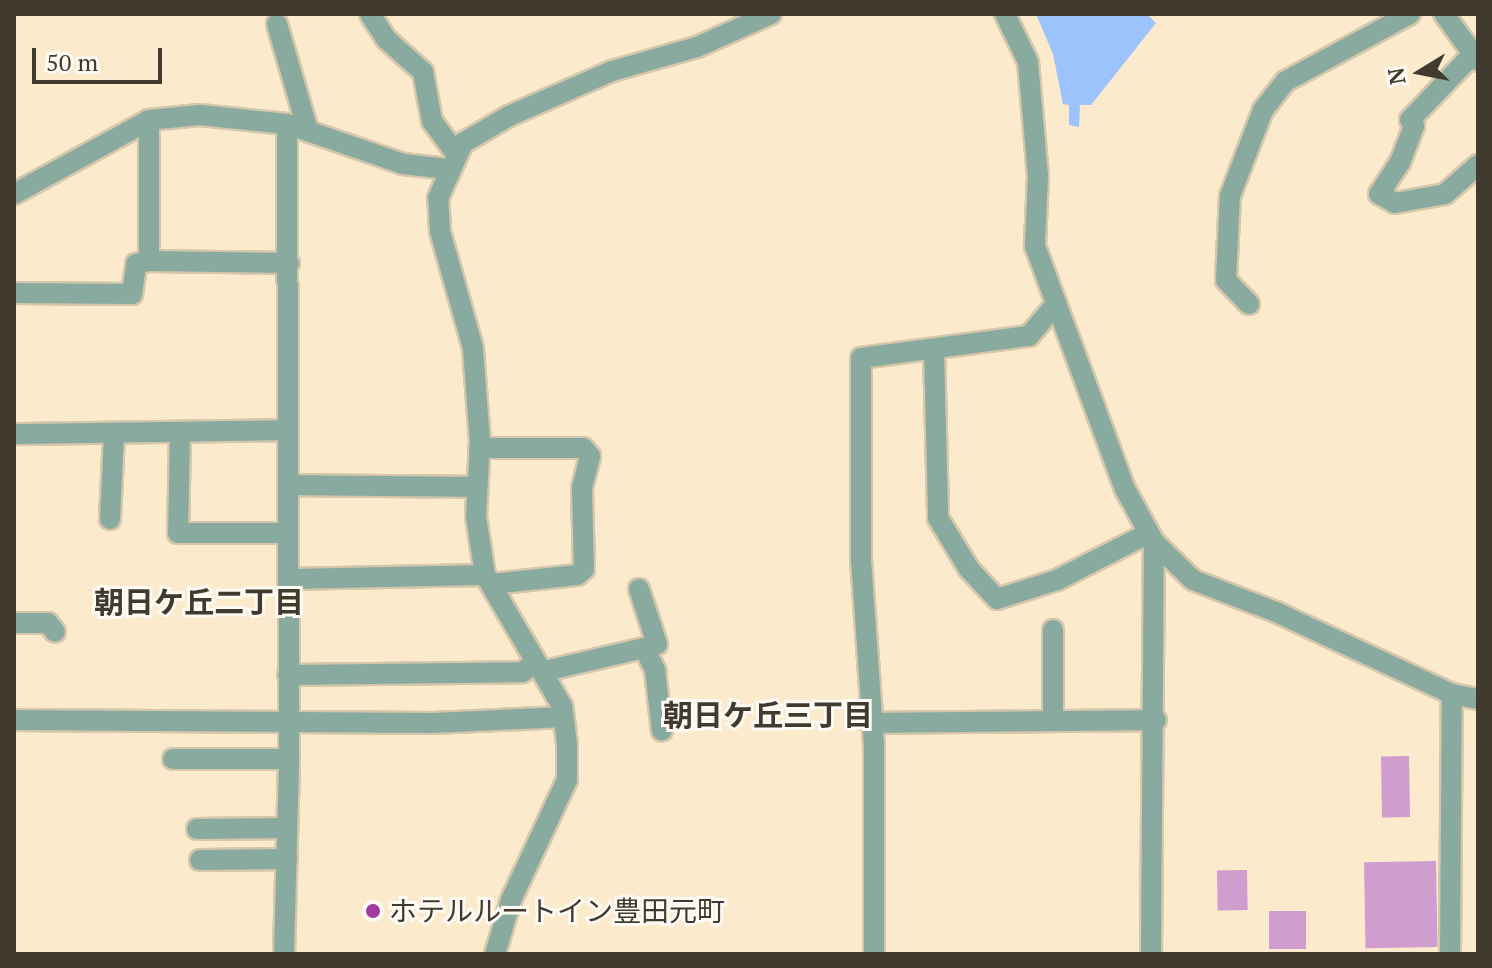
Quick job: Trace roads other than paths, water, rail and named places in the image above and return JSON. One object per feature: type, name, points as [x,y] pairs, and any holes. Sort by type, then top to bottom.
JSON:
[{"type":"street","points":[[370,14],[386,39],[423,72],[432,121],[452,162]]},
{"type":"street","points":[[495,954],[511,900],[567,780],[563,717],[540,667],[488,580],[477,487],[479,448],[473,348],[440,231],[438,198],[463,143],[538,101],[654,56],[697,47],[771,14]]},
{"type":"street","points":[[1005,14],[1028,62],[1038,176],[1035,246],[1125,489],[1152,538],[1193,580],[1276,612],[1452,694],[1478,699]]},
{"type":"street","points":[[1249,304],[1226,280],[1230,196],[1263,110],[1286,81],[1410,14]]},
{"type":"street","points":[[1444,14],[1475,57],[1410,120],[1414,126],[1400,162],[1379,194],[1395,203],[1445,194],[1478,165]]},
{"type":"street","points":[[277,24],[308,131]]},
{"type":"street","points":[[14,194],[149,120],[200,115],[287,124],[403,164],[452,162]]},
{"type":"street","points":[[149,120],[149,261]]},
{"type":"street","points":[[284,954],[289,759],[287,124]]},
{"type":"street","points":[[14,293],[132,294],[136,264],[149,261],[289,263]]},
{"type":"street","points":[[874,954],[874,745],[870,723],[861,561],[861,358],[1029,336],[1056,304]]},
{"type":"street","points":[[934,349],[938,518],[969,569],[997,599],[1057,580],[1152,538]]},
{"type":"street","points":[[14,434],[288,430]]},
{"type":"street","points":[[180,433],[178,533],[288,533]]},
{"type":"street","points":[[110,519],[114,434]]},
{"type":"street","points":[[288,579],[488,580],[577,575],[584,569],[582,488],[590,456],[583,448],[479,448]]},
{"type":"street","points":[[288,485],[477,487]]},
{"type":"street","points":[[1151,954],[1156,720],[1152,538]]},
{"type":"street","points":[[639,589],[657,644],[655,670],[662,731]]},
{"type":"street","points":[[14,623],[48,623],[55,632]]},
{"type":"street","points":[[1053,630],[1053,721]]},
{"type":"street","points":[[288,675],[522,672],[657,644]]},
{"type":"street","points":[[1450,954],[1452,694]]},
{"type":"street","points":[[14,720],[288,723],[563,717]]},
{"type":"street","points":[[870,723],[1156,720]]},
{"type":"street","points":[[173,759],[289,759]]},
{"type":"street","points":[[197,829],[287,828]]},
{"type":"street","points":[[200,860],[287,859]]},
{"type":"water","points":[[1036,14],[1147,14],[1156,23],[1091,105],[1080,105],[1079,127],[1069,125],[1069,105],[1063,104],[1053,54]]},
{"type":"place","name":"ホテルルートイン豊田元町","points":[[373,911]]},
{"type":"district","name":"朝日ケ丘二丁目","points":[[199,602]]},
{"type":"district","name":"朝日ケ丘三丁目","points":[[768,715]]}]
